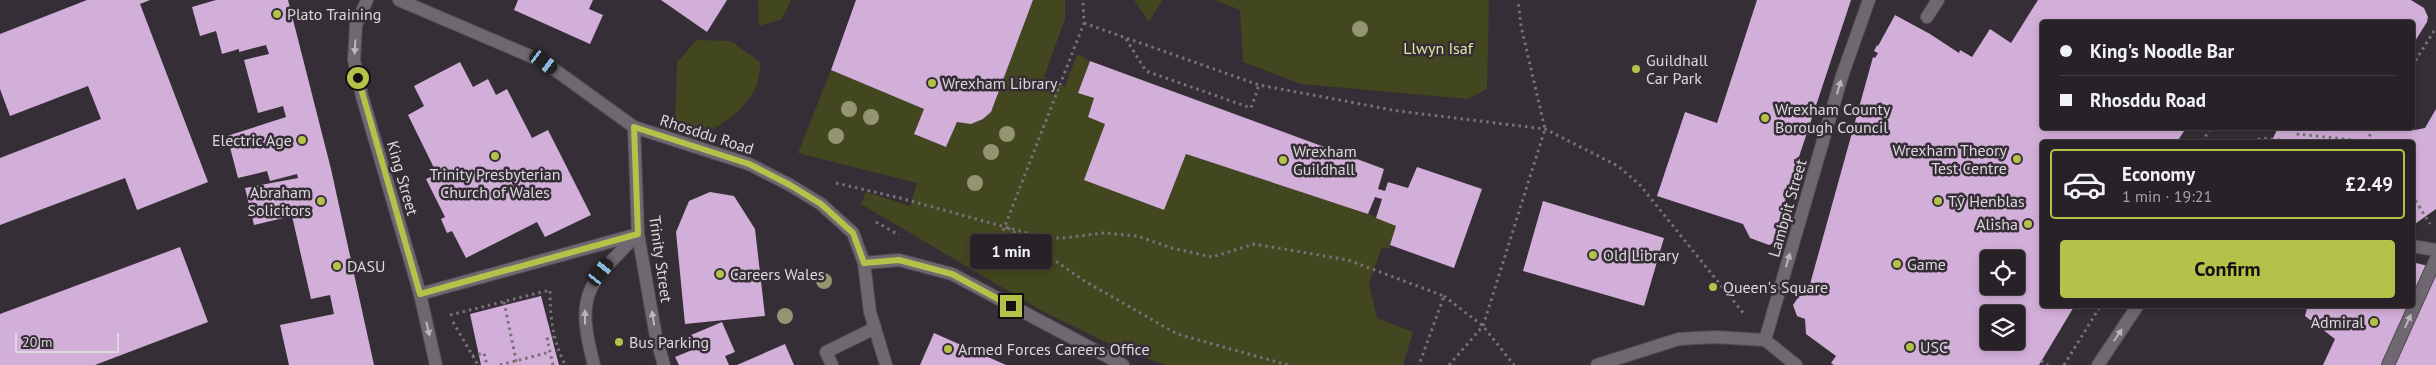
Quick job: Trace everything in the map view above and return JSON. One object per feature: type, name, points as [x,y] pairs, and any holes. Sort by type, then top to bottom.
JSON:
[{"type":"street","name":"King Street","points":[[367,0],[356,25],[354,60],[362,96],[420,294],[436,365]]},
{"type":"street","name":"Rhosddu Road","points":[[399,0],[544,62],[634,127],[749,164],[790,185],[821,204],[853,233],[864,263],[870,312],[886,365]]},
{"type":"street","name":"Lambpit Street","points":[[1765,340],[1842,76],[1869,0]]},
{"type":"street","points":[[1927,17],[1938,0]]},
{"type":"street","name":"Trinity Street","points":[[634,127],[638,234],[656,337],[664,365]]},
{"type":"street","points":[[420,294],[638,234]]},
{"type":"street","points":[[594,365],[586,337],[584,319],[586,298],[594,280],[638,234]]},
{"type":"street","points":[[2415,246],[2436,250]]},
{"type":"street","points":[[2415,305],[2436,259]]},
{"type":"street","points":[[864,263],[899,260],[952,274],[1123,365]]},
{"type":"street","points":[[2098,365],[2136,308]]},
{"type":"street","points":[[2388,365],[2414,308]]},
{"type":"street","points":[[832,365],[826,352],[875,328]]},
{"type":"street","points":[[1596,365],[1679,339],[1714,337],[1765,340],[1796,365]]},
{"type":"path","points":[[980,290],[1084,23],[1083,0]]},
{"type":"path","points":[[1449,365],[1483,326],[1545,129],[1518,0]]},
{"type":"path","points":[[1084,23],[1259,85],[1398,111],[1545,129],[1618,166],[1640,185],[1765,340]]},
{"type":"path","points":[[2415,61],[2436,28]]},
{"type":"path","points":[[1125,38],[1146,70],[1251,108],[1259,85]]},
{"type":"path","points":[[2297,140],[2298,134],[2349,140]]},
{"type":"path","points":[[2257,140],[2262,138],[2280,140]]},
{"type":"path","points":[[834,183],[900,198],[1045,238],[1063,238],[1104,233],[1137,236],[1172,248],[1212,257],[1254,244],[1348,260],[1444,296],[1483,326],[1514,365]]},
{"type":"path","points":[[2415,200],[2430,225]]},
{"type":"path","points":[[868,219],[902,236]]},
{"type":"path","points":[[1006,226],[1083,280],[1177,334],[1288,365]]},
{"type":"path","points":[[478,365],[449,316],[550,290],[550,317],[554,337],[565,365]]},
{"type":"path","points":[[1419,365],[1444,296]]},
{"type":"path","points":[[504,302],[517,363]]},
{"type":"path","points":[[2064,365],[2099,308]]},
{"type":"path","points":[[553,365],[547,339],[554,337]]},
{"type":"path","points":[[500,365],[517,363],[550,352]]},
{"type":"path","points":[[472,356],[484,353],[487,365]]},
{"type":"path","points":[[2041,361],[2048,365]]},
{"type":"green space","points":[[758,0],[791,0],[782,19],[759,26]]},
{"type":"green space","points":[[1033,0],[1065,0],[1065,19],[1044,77],[1065,87],[1077,54],[1090,61],[1078,93],[1094,98],[1088,117],[1105,124],[1085,180],[1164,210],[1186,154],[1368,214],[1396,226],[1389,249],[1382,247],[1369,283],[1377,318],[1413,332],[1403,365],[1166,365],[1118,348],[1044,312],[861,204],[866,192],[910,206],[917,183],[798,153],[831,70],[924,109],[914,134],[946,147],[957,122],[976,122],[991,112]]},
{"type":"green space","points":[[1134,0],[1162,0],[1149,22]]},
{"type":"green space","name":"Llwyn Isaf","points":[[1215,0],[1489,0],[1487,89],[1468,99],[1301,84],[1243,62],[1240,10]]},
{"type":"green space","points":[[697,40],[731,41],[761,63],[756,86],[742,107],[717,126],[688,140],[675,124],[677,62]]},
{"type":"building","points":[[87,0],[150,0],[140,4],[208,182],[137,210],[125,178],[0,225],[0,158],[101,119],[88,86],[10,116],[0,89],[0,34]]},
{"type":"building","points":[[216,0],[288,0],[331,169],[374,365],[289,365],[280,325],[334,314],[330,295],[311,299],[292,216],[254,225],[245,188],[298,178],[297,174],[270,181],[267,171],[238,178],[227,136],[286,117],[283,106],[258,113],[244,60],[269,54],[266,45],[222,54],[216,31],[200,36],[192,7]]},
{"type":"building","points":[[518,0],[593,0],[589,9],[603,15],[590,44],[514,10]]},
{"type":"building","points":[[661,0],[727,0],[707,32]]},
{"type":"building","name":"Wrexham Library","points":[[856,0],[1033,0],[991,112],[983,119],[971,124],[957,122],[946,147],[914,134],[924,109],[831,70]]},
{"type":"building","name":"Wrexham County Borough Council","points":[[1757,0],[1851,0],[1785,199],[1791,218],[1784,239],[1769,245],[1750,238],[1743,224],[1657,196],[1685,112],[1717,123]]},
{"type":"building","name":"Tŷ Henblas","points":[[2038,0],[2411,0],[2424,8],[2428,17],[2415,41],[2415,20],[2040,20],[2040,130],[2185,130],[2178,140],[2040,140],[2040,308],[2073,308],[2039,365],[1834,365],[1831,363],[1836,356],[1806,334],[1805,319],[1797,316],[1793,305],[1799,296],[1807,295],[1873,57],[1875,58],[1878,53],[1874,51],[1895,15],[1930,34],[1959,53],[1960,50],[1972,57],[1990,29],[2011,43]]},
{"type":"building","name":"Wrexham Guildhall","points":[[1090,61],[1384,169],[1378,189],[1385,191],[1388,182],[1408,188],[1417,167],[1482,189],[1454,268],[1390,245],[1396,226],[1376,218],[1382,199],[1375,197],[1368,214],[1186,154],[1164,210],[1084,180],[1105,124],[1088,117],[1094,98],[1078,93]]},
{"type":"building","name":"Trinity Presbyterian Church of Wales","points":[[460,62],[473,87],[488,79],[496,95],[507,89],[532,138],[548,130],[591,215],[545,237],[537,222],[466,258],[452,231],[447,233],[441,219],[445,217],[426,179],[437,174],[408,115],[424,106],[414,86]]},
{"type":"building","points":[[2436,109],[2436,209],[2415,224],[2415,140],[2272,140],[2277,130],[2415,130],[2425,128]]},
{"type":"building","name":"Careers Wales","points":[[710,192],[734,196],[755,229],[765,316],[685,324],[676,232],[689,201]]},
{"type":"building","name":"Old Library","points":[[1543,201],[1664,238],[1644,306],[1523,271]]},
{"type":"building","points":[[180,247],[208,322],[95,365],[0,365],[0,314]]},
{"type":"building","points":[[2415,263],[2428,266],[2415,294]]},
{"type":"building","points":[[2436,273],[2436,365],[2393,365]]},
{"type":"building","points":[[541,296],[559,365],[481,365],[470,314]]},
{"type":"building","name":"Admiral","points":[[2307,308],[2410,308],[2383,365],[2323,365],[2335,339],[2305,316]]},
{"type":"building","points":[[722,322],[735,352],[725,356],[729,365],[679,365],[675,357],[697,348],[691,335]]},
{"type":"building","name":"Armed Forces Careers Office","points":[[934,333],[1006,365],[920,365]]},
{"type":"building","points":[[785,344],[794,365],[737,365]]},
{"type":"place","name":"Plato Training","points":[[277,14]]},
{"type":"place","name":"Guildhall Car Park","points":[[1636,69]]},
{"type":"place","name":"Wrexham Library","points":[[932,83]]},
{"type":"place","name":"Wrexham County Borough Council","points":[[1765,118]]},
{"type":"place","name":"Electric Age","points":[[302,140]]},
{"type":"place","name":"Trinity Presbyterian Church of Wales","points":[[495,156]]},
{"type":"place","name":"Wrexham Theory Test Centre","points":[[2017,159]]},
{"type":"place","name":"Wrexham Guildhall","points":[[1283,160]]},
{"type":"place","name":"Abraham Solicitors","points":[[321,201]]},
{"type":"place","name":"Tŷ Henblas","points":[[1938,201]]},
{"type":"place","name":"Alisha","points":[[2028,224]]},
{"type":"place","name":"Old Library","points":[[1593,255]]},
{"type":"place","name":"Game","points":[[1897,264]]},
{"type":"place","name":"DASU","points":[[337,266]]},
{"type":"place","name":"Careers Wales","points":[[720,274]]},
{"type":"place","name":"Queen's Square","points":[[1713,287]]},
{"type":"place","name":"Admiral","points":[[2374,322]]},
{"type":"place","name":"Bus Parking","points":[[619,342]]},
{"type":"place","name":"USC","points":[[1910,347]]},
{"type":"place","name":"Armed Forces Careers Office","points":[[948,349]]},
{"type":"route","points":[[358,78],[420,294],[638,234],[634,127],[749,164],[790,185],[821,204],[853,233],[864,263],[899,260],[952,274],[1011,306]]}]
